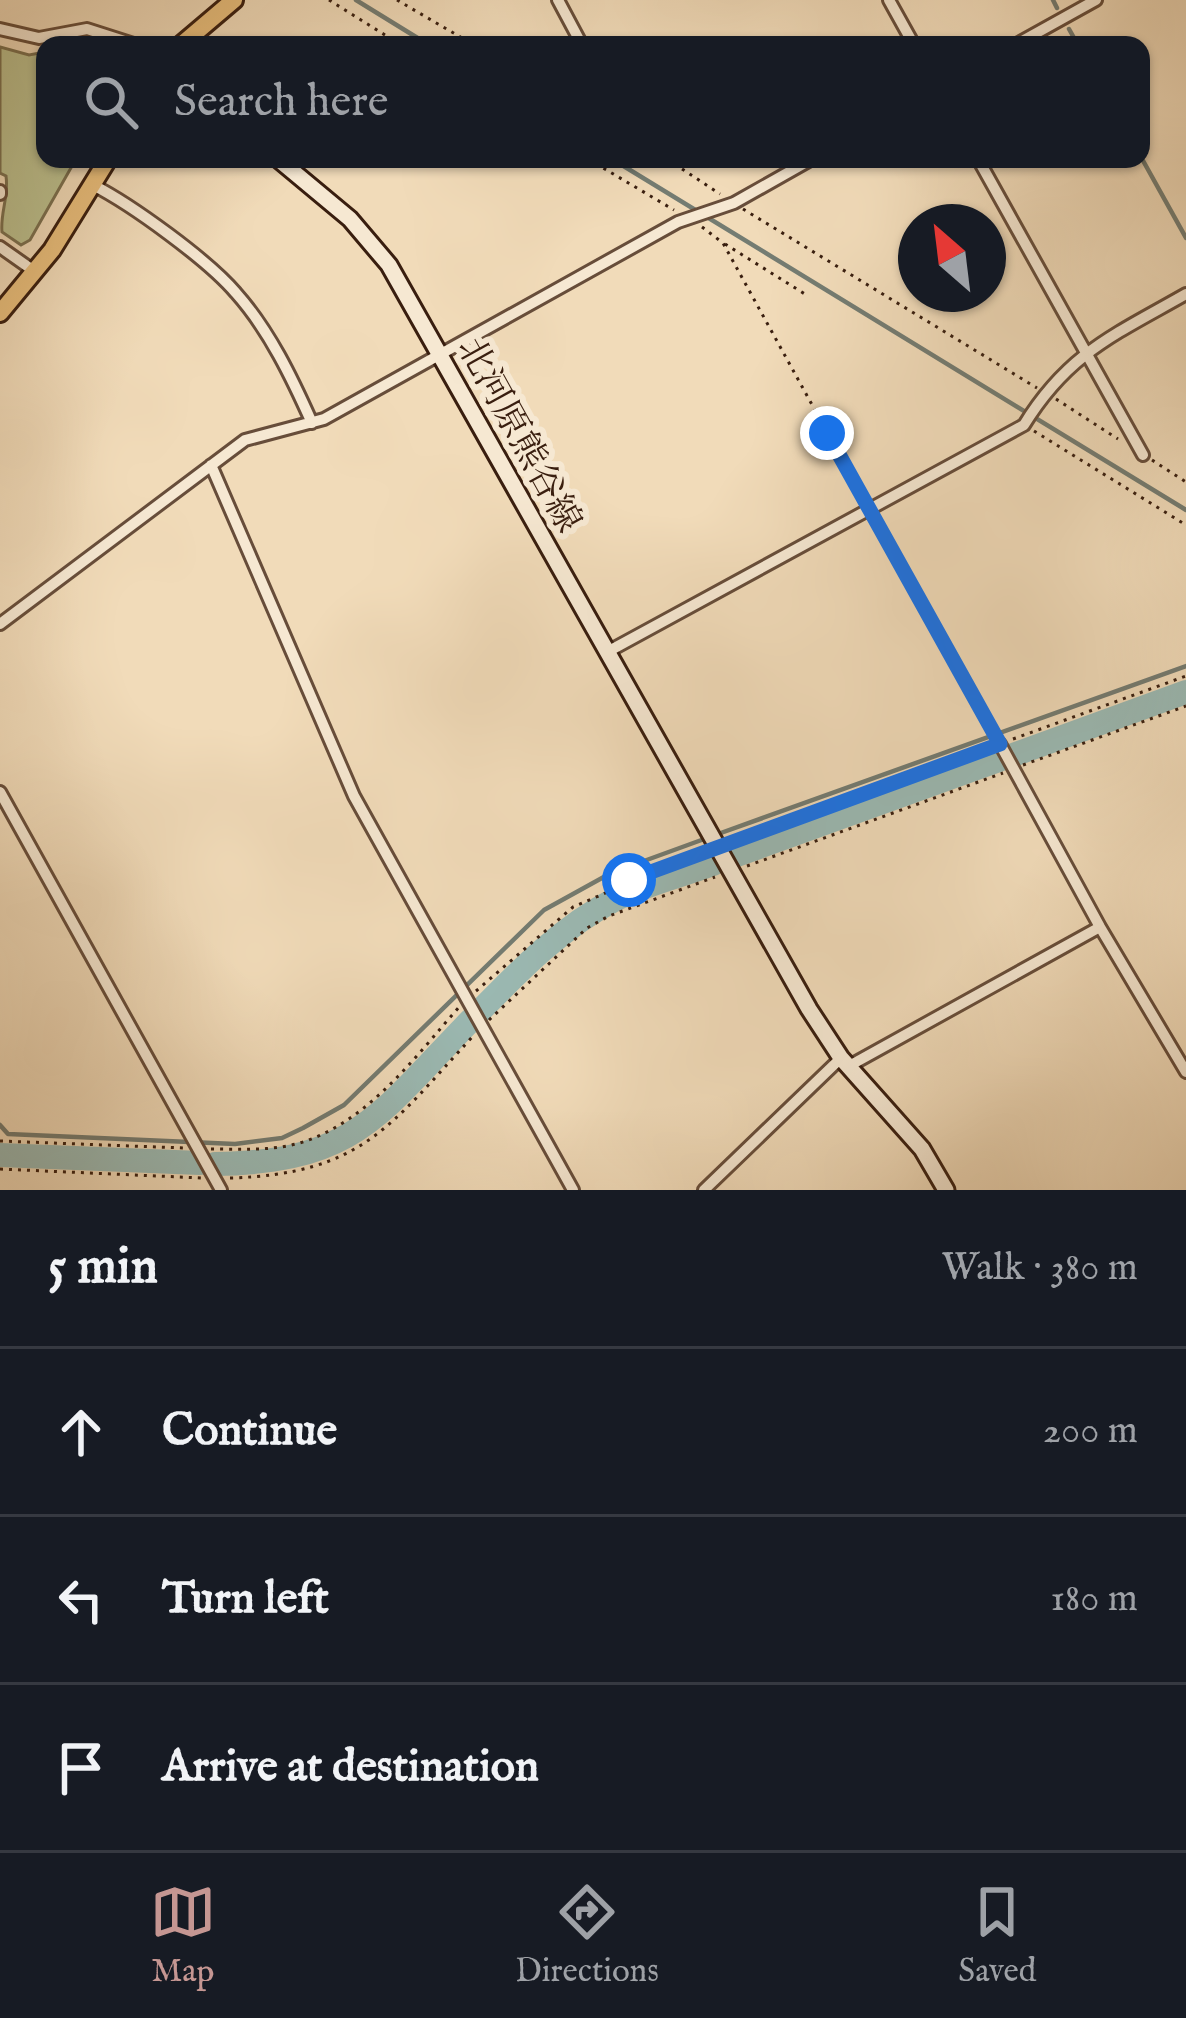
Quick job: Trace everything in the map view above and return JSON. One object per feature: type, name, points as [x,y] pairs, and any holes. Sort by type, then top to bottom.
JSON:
[{"type":"main road","points":[[192,36],[235,0]]},
{"type":"main road","points":[[0,313],[103,168]]},
{"type":"main road","name":"北河原熊谷線","points":[[288,168],[369,239],[443,355],[845,1062],[922,1149],[946,1190]]},
{"type":"street","points":[[557,0],[577,36]]},
{"type":"street","points":[[889,0],[909,36]]},
{"type":"street","points":[[1031,36],[1096,0]]},
{"type":"street","points":[[0,29],[36,37]]},
{"type":"street","points":[[50,36],[87,29],[109,36]]},
{"type":"street","points":[[0,624],[253,435],[312,423],[691,217],[734,203],[796,168]]},
{"type":"street","points":[[984,168],[1143,455]]},
{"type":"street","points":[[93,185],[236,292],[287,369],[312,423]]},
{"type":"street","points":[[0,247],[34,271]]},
{"type":"street","points":[[609,651],[1024,425],[1045,392],[1086,351],[1186,294]]},
{"type":"street","points":[[212,465],[355,796],[573,1190]]},
{"type":"street","points":[[1000,744],[1186,1072]]},
{"type":"street","points":[[0,792],[218,1184]]},
{"type":"street","points":[[704,1190],[845,1062],[1100,927]]},
{"type":"path","points":[[329,0],[386,36]]},
{"type":"path","points":[[397,0],[459,36]]},
{"type":"path","points":[[604,168],[691,217],[723,243],[808,296]]},
{"type":"path","points":[[681,168],[1186,482]]},
{"type":"path","points":[[723,243],[1000,744]]},
{"type":"path","points":[[1024,425],[1186,525]]},
{"type":"path","points":[[0,1141],[271,1149],[299,1143],[345,1122],[467,1002],[573,907],[604,890],[1186,676]]},
{"type":"path","points":[[0,1169],[218,1184],[302,1172],[353,1151],[406,1108],[480,1025],[587,928],[609,916],[1186,706]]},
{"type":"green space","points":[[0,47],[36,54],[36,168],[71,168],[30,240],[21,245],[2,232],[7,184],[0,173]]},
{"type":"waterway","points":[[356,0],[414,36]]},
{"type":"waterway","points":[[1053,0],[1057,8]]},
{"type":"waterway","points":[[1069,29],[1073,36]]},
{"type":"waterway","points":[[627,168],[1186,510]]},
{"type":"waterway","points":[[1147,168],[1186,238]]},
{"type":"waterway","points":[[718,834],[1186,666]]},
{"type":"waterway","points":[[1013,755],[1186,692]]},
{"type":"waterway","points":[[734,856],[999,760]]},
{"type":"waterway","points":[[0,1125],[8,1134],[235,1144],[282,1138],[344,1105],[544,910],[611,873],[707,838]]},
{"type":"waterway","points":[[481,1010],[543,950],[595,911],[637,890],[713,864]]},
{"type":"waterway","points":[[215,1164],[302,1154],[334,1142],[387,1106],[471,1020]]},
{"type":"waterway","points":[[0,1155],[200,1163]]},
{"type":"route","points":[[629,880],[1000,744],[827,433]]}]
